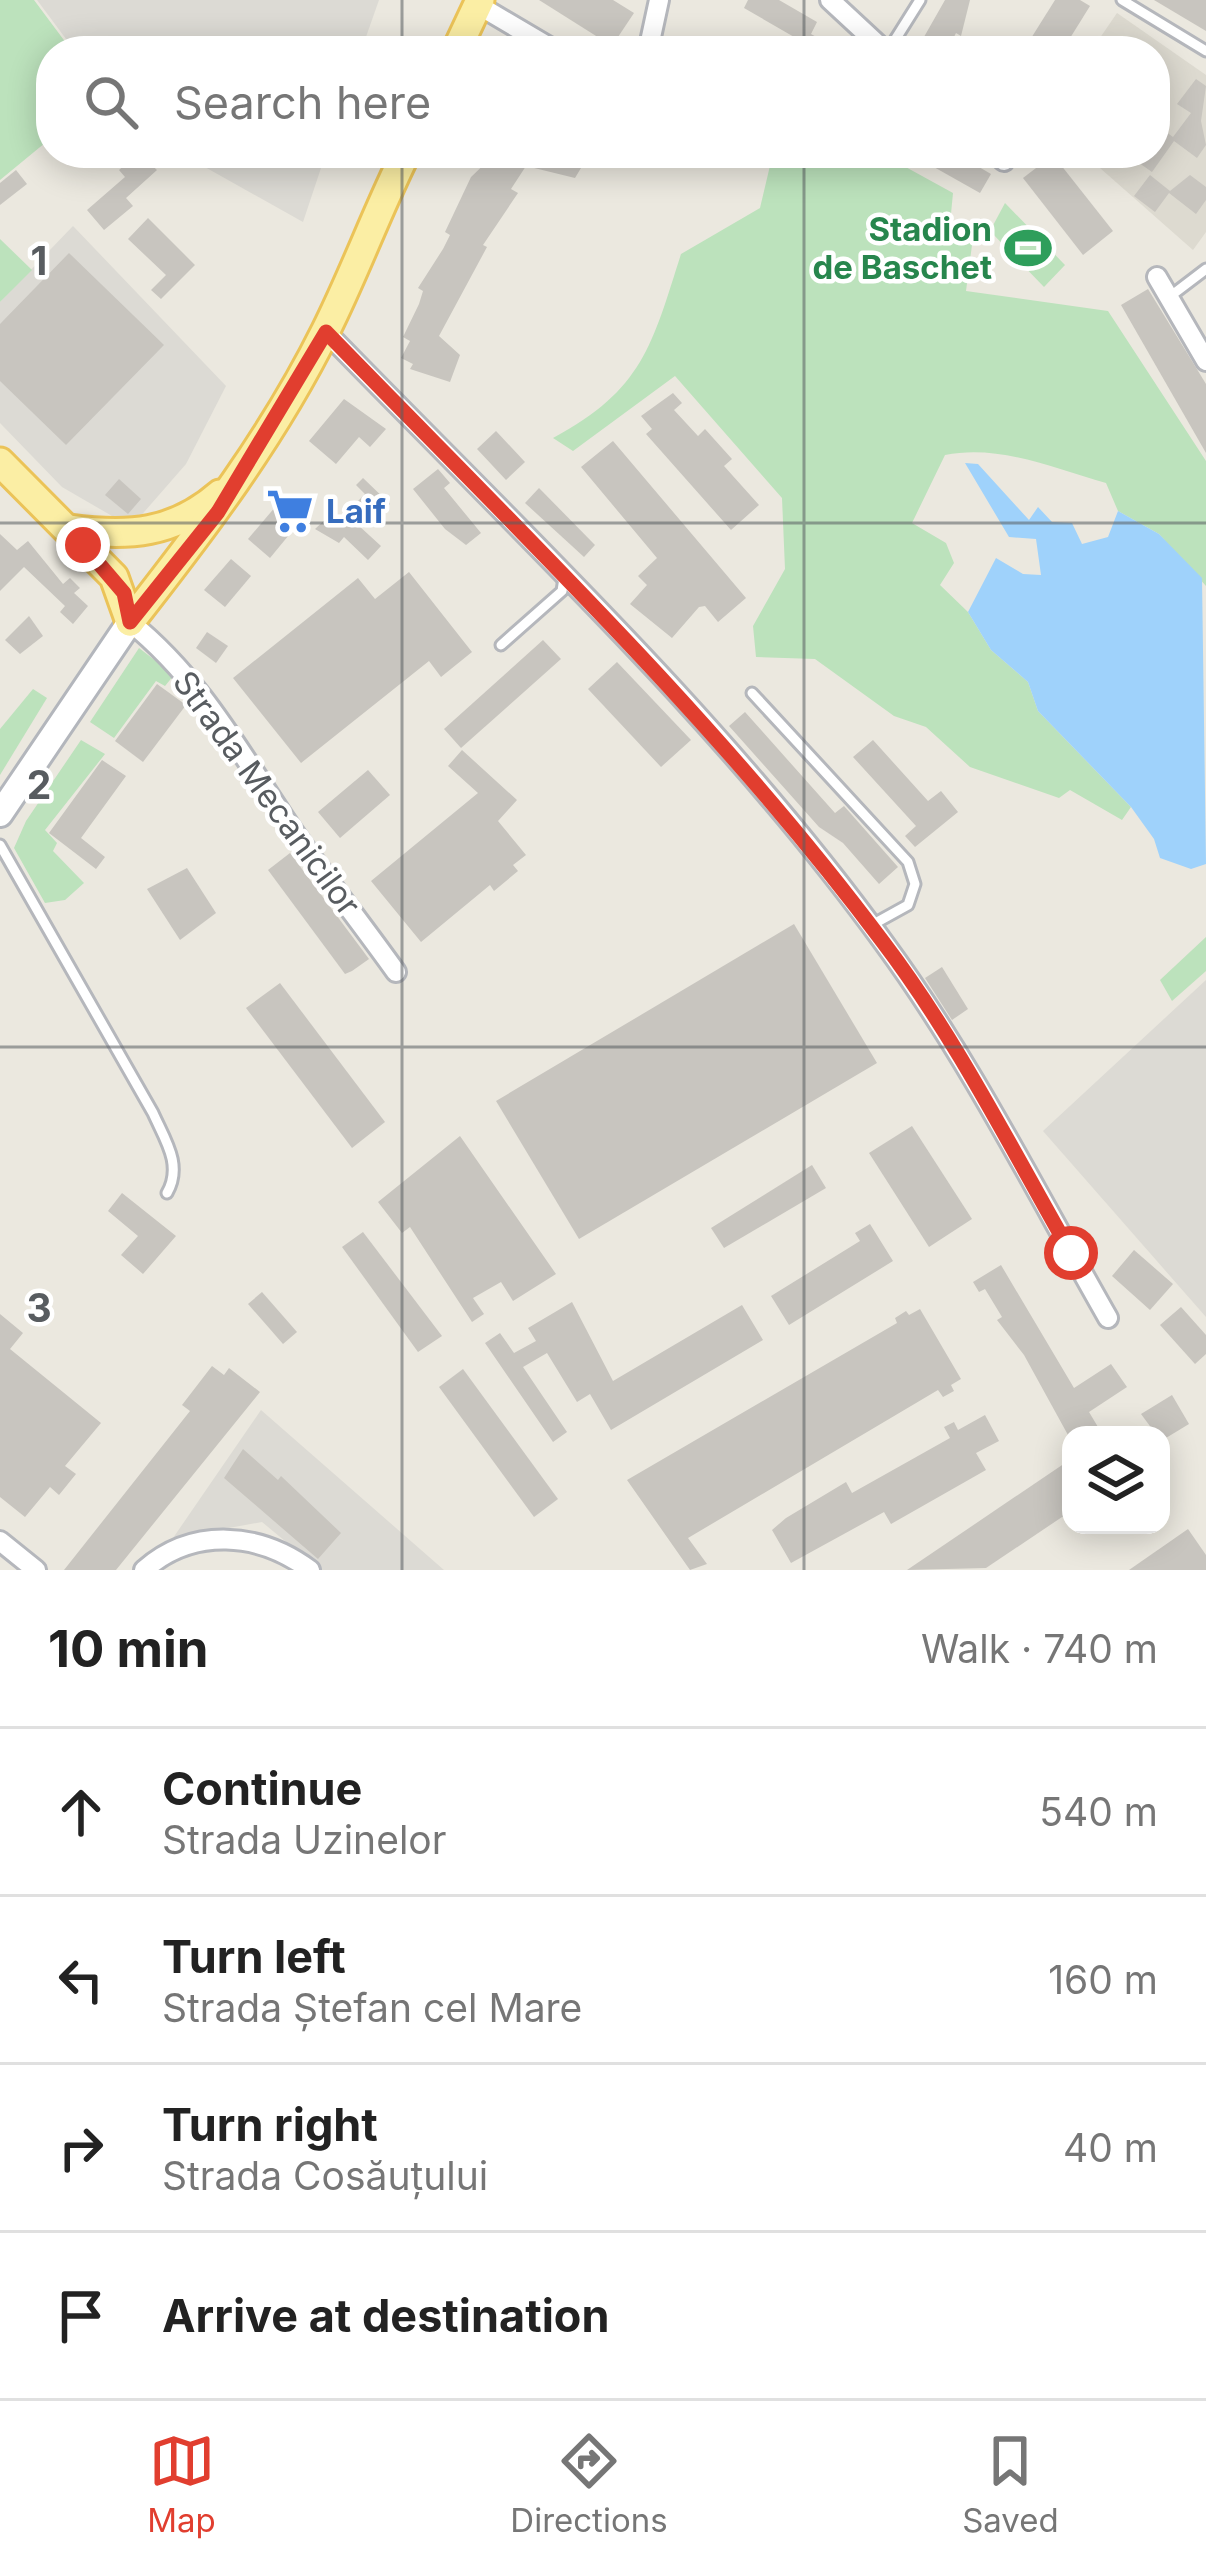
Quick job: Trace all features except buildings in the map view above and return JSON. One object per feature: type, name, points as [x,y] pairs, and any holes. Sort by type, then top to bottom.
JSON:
[{"type":"main road","points":[[462,36],[479,3]]},
{"type":"main road","points":[[0,814],[130,622],[195,543],[237,479],[326,332],[399,168]]},
{"type":"main road","points":[[4,475],[70,529],[114,577],[130,622]]},
{"type":"main road","points":[[70,529],[126,535],[169,526],[205,508],[237,479]]},
{"type":"street","points":[[651,36],[658,0]]},
{"type":"street","points":[[830,0],[870,36]]},
{"type":"street","points":[[479,3],[532,36]]},
{"type":"street","points":[[1157,277],[1206,361]]},
{"type":"street","points":[[326,332],[784,815],[942,1026],[1108,1318]]},
{"type":"street","name":"Strada Mecanicilor","points":[[130,622],[180,669],[226,724],[284,818],[396,972]]},
{"type":"street","points":[[144,1570],[183,1546],[242,1538],[267,1545],[310,1570]]},
{"type":"street","points":[[0,1541],[36,1570]]},
{"type":"lane","points":[[896,36],[920,0]]},
{"type":"lane","points":[[1122,0],[1206,51]]},
{"type":"lane","points":[[1168,298],[1206,269]]},
{"type":"lane","points":[[501,645],[562,591],[564,578]]},
{"type":"lane","points":[[752,693],[908,862],[915,884],[908,905],[870,926]]},
{"type":"lane","points":[[0,845],[153,1113],[174,1160],[174,1180],[166,1192]]},
{"type":"shaded area","points":[[37,0],[379,0],[366,36],[64,36]]},
{"type":"shaded area","points":[[1117,13],[1150,36],[1101,36]]},
{"type":"shaded area","points":[[1170,50],[1206,75],[1206,232],[1193,250],[1100,168],[1170,168]]},
{"type":"shaded area","points":[[207,168],[321,168],[303,222]]},
{"type":"shaded area","points":[[73,226],[226,386],[186,464],[131,527],[62,487],[0,423],[0,302]]},
{"type":"shaded area","points":[[1206,980],[1206,1317],[1043,1131]]},
{"type":"shaded area","points":[[261,1410],[444,1570],[320,1570],[262,1522],[173,1538]]},
{"type":"green space","points":[[0,0],[34,0],[61,36],[36,36],[36,150],[0,180]]},
{"type":"green space","points":[[769,168],[907,168],[953,193],[950,224],[972,245],[966,291],[1108,311],[1206,461],[1206,586],[1159,534],[1118,511],[1106,483],[1026,459],[965,452],[945,455],[912,523],[946,543],[954,563],[940,585],[968,612],[991,650],[1028,682],[1038,711],[1131,807],[1122,820],[1070,790],[1059,798],[970,767],[926,727],[894,716],[815,659],[756,657],[753,626],[785,569],[782,498],[675,376],[573,451],[553,438],[607,402],[640,362],[681,254],[760,208]]},
{"type":"green space","name":"Stadion de Baschet","points":[[1005,203],[1065,265],[1044,287],[990,231]]},
{"type":"green space","points":[[0,239],[32,270],[0,302]]},
{"type":"green space","points":[[139,648],[174,675],[165,686],[156,681],[114,738],[90,722]]},
{"type":"green space","points":[[33,689],[47,698],[0,775],[0,729]]},
{"type":"green space","points":[[81,740],[105,754],[45,830],[57,843],[53,851],[84,883],[65,900],[45,903],[14,848],[26,821]]},
{"type":"green space","points":[[1206,937],[1206,971],[1172,1001],[1160,980]]},
{"type":"water","points":[[965,463],[978,464],[1029,520],[1038,507],[1052,522],[1072,523],[1082,544],[1108,537],[1118,511],[1159,534],[1202,578],[1206,864],[1191,869],[1160,858],[1154,839],[1131,807],[1038,711],[1028,682],[991,650],[968,612],[996,558],[1023,574],[1041,575],[1036,539],[1009,537]]},
{"type":"place","name":"Stadion de Baschet","points":[[1028,248]]},
{"type":"place","name":"Laif","points":[[290,511]]},
{"type":"route","points":[[83,545],[124,593],[130,622],[218,512],[326,332],[692,711],[796,829],[942,1026],[1071,1253]]}]
